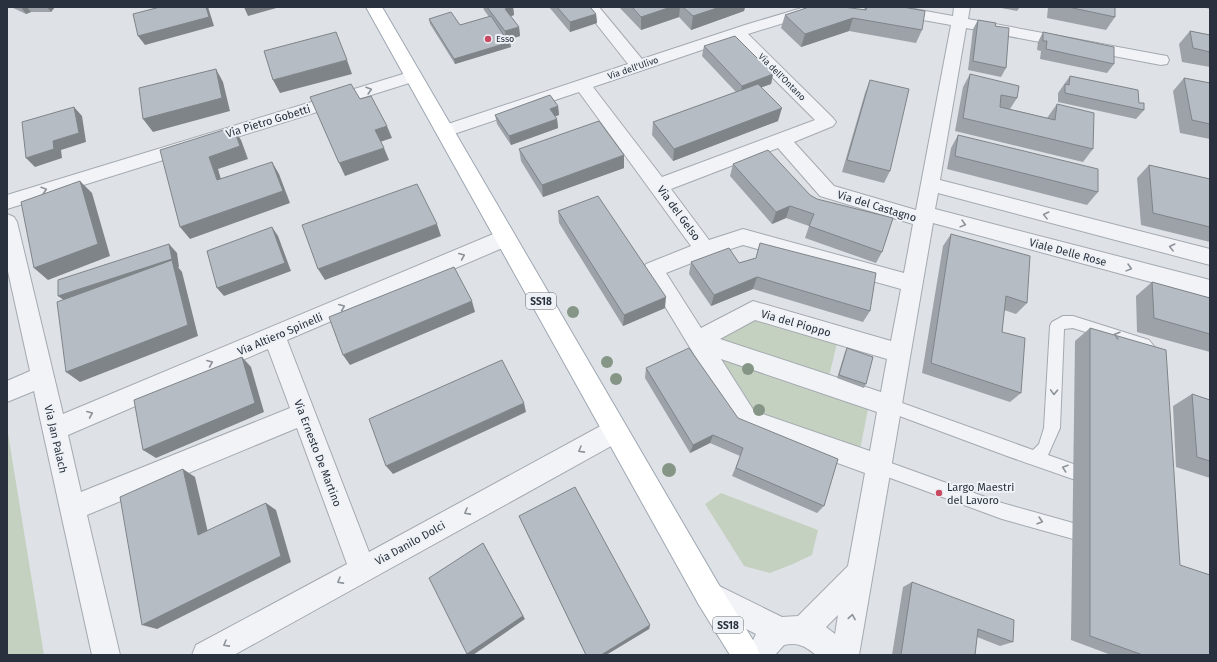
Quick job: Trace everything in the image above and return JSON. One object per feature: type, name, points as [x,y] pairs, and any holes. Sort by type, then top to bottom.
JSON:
[{"type":"main road","name":"SS18","points":[[374,7],[709,595],[746,655]]},
{"type":"street","points":[[590,7],[639,66]]},
{"type":"street","name":"Via dell'Ulivo","points":[[445,131],[737,33],[821,7]]},
{"type":"street","points":[[878,7],[961,14],[1161,60]]},
{"type":"street","points":[[845,655],[961,14]]},
{"type":"street","name":"Via dell'Ontano","points":[[737,33],[827,122],[781,140]]},
{"type":"street","name":"Via Pietro Gobetti","points":[[7,202],[413,76]]},
{"type":"street","name":"Via del Gelso","points":[[583,85],[705,249],[653,270],[746,419],[880,467]]},
{"type":"street","points":[[659,186],[781,140]]},
{"type":"street","name":"Via del Castagno","points":[[781,140],[827,191],[925,217]]},
{"type":"street","points":[[930,184],[1210,257]]},
{"type":"street","name":"Viale Delle Rose","points":[[925,217],[1210,289]]},
{"type":"street","name":"Via Jan Palach","points":[[7,222],[106,655]]},
{"type":"street","points":[[705,249],[742,237],[913,284]]},
{"type":"street","name":"Via Altiero Spinelli","points":[[54,429],[505,238]]},
{"type":"street","name":"Via del Pioppo","points":[[697,341],[753,310],[900,352]]},
{"type":"street","name":"Via Ernesto De Martino","points":[[274,336],[362,569]]},
{"type":"street","points":[[697,341],[891,406]]},
{"type":"street","points":[[7,392],[42,376]]},
{"type":"street","points":[[72,508],[303,414]]},
{"type":"street","name":"Via Danilo Dolci","points":[[206,655],[615,431]]},
{"type":"street","points":[[760,655],[763,647],[770,638],[792,631],[860,573]]},
{"type":"street","points":[[709,595],[792,631],[817,637],[829,647],[833,655]]},
{"type":"lane","points":[[1036,458],[1045,448],[1052,428],[1057,326],[1063,322],[1073,322],[1144,344],[1154,354],[1156,364]]},
{"type":"lane","points":[[891,406],[1007,449],[1102,481]]},
{"type":"lane","points":[[880,467],[1002,510],[1108,541]]},
{"type":"green space","points":[[753,310],[839,335],[827,385],[870,399],[858,460],[746,419],[697,341]]},
{"type":"green space","points":[[7,427],[44,655],[7,655]]},
{"type":"green space","points":[[721,493],[818,530],[812,555],[770,573],[744,566],[705,504]]},
{"type":"building","points":[[160,7],[206,7],[209,17],[138,36],[133,14]]},
{"type":"building","points":[[487,7],[510,7],[505,9],[519,27],[505,31]]},
{"type":"building","points":[[557,7],[590,7],[596,14],[570,22]]},
{"type":"building","points":[[632,7],[671,7],[641,17]]},
{"type":"building","points":[[683,7],[720,7],[693,16]]},
{"type":"building","points":[[809,7],[843,7],[866,10],[867,7],[903,7],[925,11],[922,30],[853,18],[805,34],[785,15]]},
{"type":"building","points":[[1068,7],[1115,7],[1115,17]]},
{"type":"building","points":[[451,12],[460,25],[491,16],[510,42],[454,59],[429,19]]},
{"type":"building","points":[[978,20],[996,23],[995,26],[1009,28],[1006,68],[973,61]]},
{"type":"building","points":[[1190,31],[1210,35],[1210,52],[1193,48]]},
{"type":"building","points":[[336,32],[347,60],[273,80],[264,51]]},
{"type":"building","points":[[1043,32],[1114,47],[1114,64],[1046,49],[1047,41],[1043,41]]},
{"type":"building","points":[[735,36],[773,74],[742,86],[704,46]]},
{"type":"building","points":[[216,69],[222,98],[143,119],[139,88]]},
{"type":"building","points":[[970,74],[1019,86],[1017,98],[1001,95],[1000,107],[1055,120],[1057,104],[1094,113],[1093,149],[963,118]]},
{"type":"building","points":[[1070,76],[1138,90],[1139,103],[1144,103],[1144,110],[1065,93],[1065,84],[1069,85]]},
{"type":"building","points":[[1184,78],[1210,83],[1210,124],[1192,120]]},
{"type":"building","points":[[870,80],[909,89],[890,171],[847,160]]},
{"type":"building","points":[[351,84],[360,99],[371,96],[387,126],[375,130],[384,148],[339,163],[310,97]]},
{"type":"building","points":[[758,84],[782,108],[674,149],[653,122]]},
{"type":"building","points":[[550,95],[558,106],[550,109],[557,119],[509,136],[495,115]]},
{"type":"building","points":[[74,107],[79,133],[53,141],[54,149],[26,158],[22,122]]},
{"type":"building","points":[[599,121],[624,155],[542,185],[519,149]]},
{"type":"building","points":[[233,127],[240,146],[209,157],[217,180],[272,162],[283,191],[180,227],[160,150]]},
{"type":"building","points":[[958,135],[1098,169],[1098,192],[955,156]]},
{"type":"building","points":[[768,150],[810,195],[817,199],[893,218],[882,252],[809,226],[814,214],[790,206],[776,212],[733,164]]},
{"type":"building","points":[[1149,165],[1210,179],[1210,227],[1153,213]]},
{"type":"building","points":[[80,181],[98,244],[34,268],[21,202]]},
{"type":"building","points":[[417,184],[437,224],[318,269],[302,225]]},
{"type":"building","points":[[598,196],[666,297],[624,315],[558,211]]},
{"type":"building","points":[[272,227],[285,263],[217,288],[207,251]]},
{"type":"building","points":[[951,234],[1030,256],[1027,303],[1006,296],[1002,332],[1025,338],[1021,393],[931,363]]},
{"type":"building","points":[[760,243],[876,273],[870,311],[757,277],[714,295],[691,262],[729,248],[739,263],[756,258]]},
{"type":"building","points":[[169,244],[172,259],[58,296],[58,280]]},
{"type":"building","points":[[172,260],[188,325],[66,372],[57,302]]},
{"type":"building","points":[[454,267],[472,301],[343,355],[329,317]]},
{"type":"building","points":[[1152,282],[1210,298],[1210,334],[1154,318]]},
{"type":"building","points":[[1090,328],[1166,350],[1180,565],[1210,575],[1210,655],[1143,655],[1090,636]]},
{"type":"building","points":[[689,348],[738,418],[838,459],[824,506],[736,468],[743,448],[713,435],[693,445],[646,368]]},
{"type":"building","points":[[847,348],[873,357],[866,384],[839,375]]},
{"type":"building","points":[[242,357],[255,403],[143,450],[134,400]]},
{"type":"building","points":[[502,360],[524,403],[386,466],[369,419]]},
{"type":"building","points":[[1192,394],[1210,400],[1210,461],[1197,457]]},
{"type":"building","points":[[183,469],[198,535],[266,503],[281,556],[142,625],[120,497]]},
{"type":"building","points":[[575,487],[650,625],[601,655],[586,655],[519,516]]},
{"type":"building","points":[[483,543],[523,616],[467,654],[429,578]]},
{"type":"building","points":[[912,582],[1014,620],[1013,642],[978,629],[975,655],[901,655]]},
{"type":"place","name":"Esso","points":[[488,39]]},
{"type":"place","name":"Largo Maestri del Lavoro","points":[[939,493]]}]
